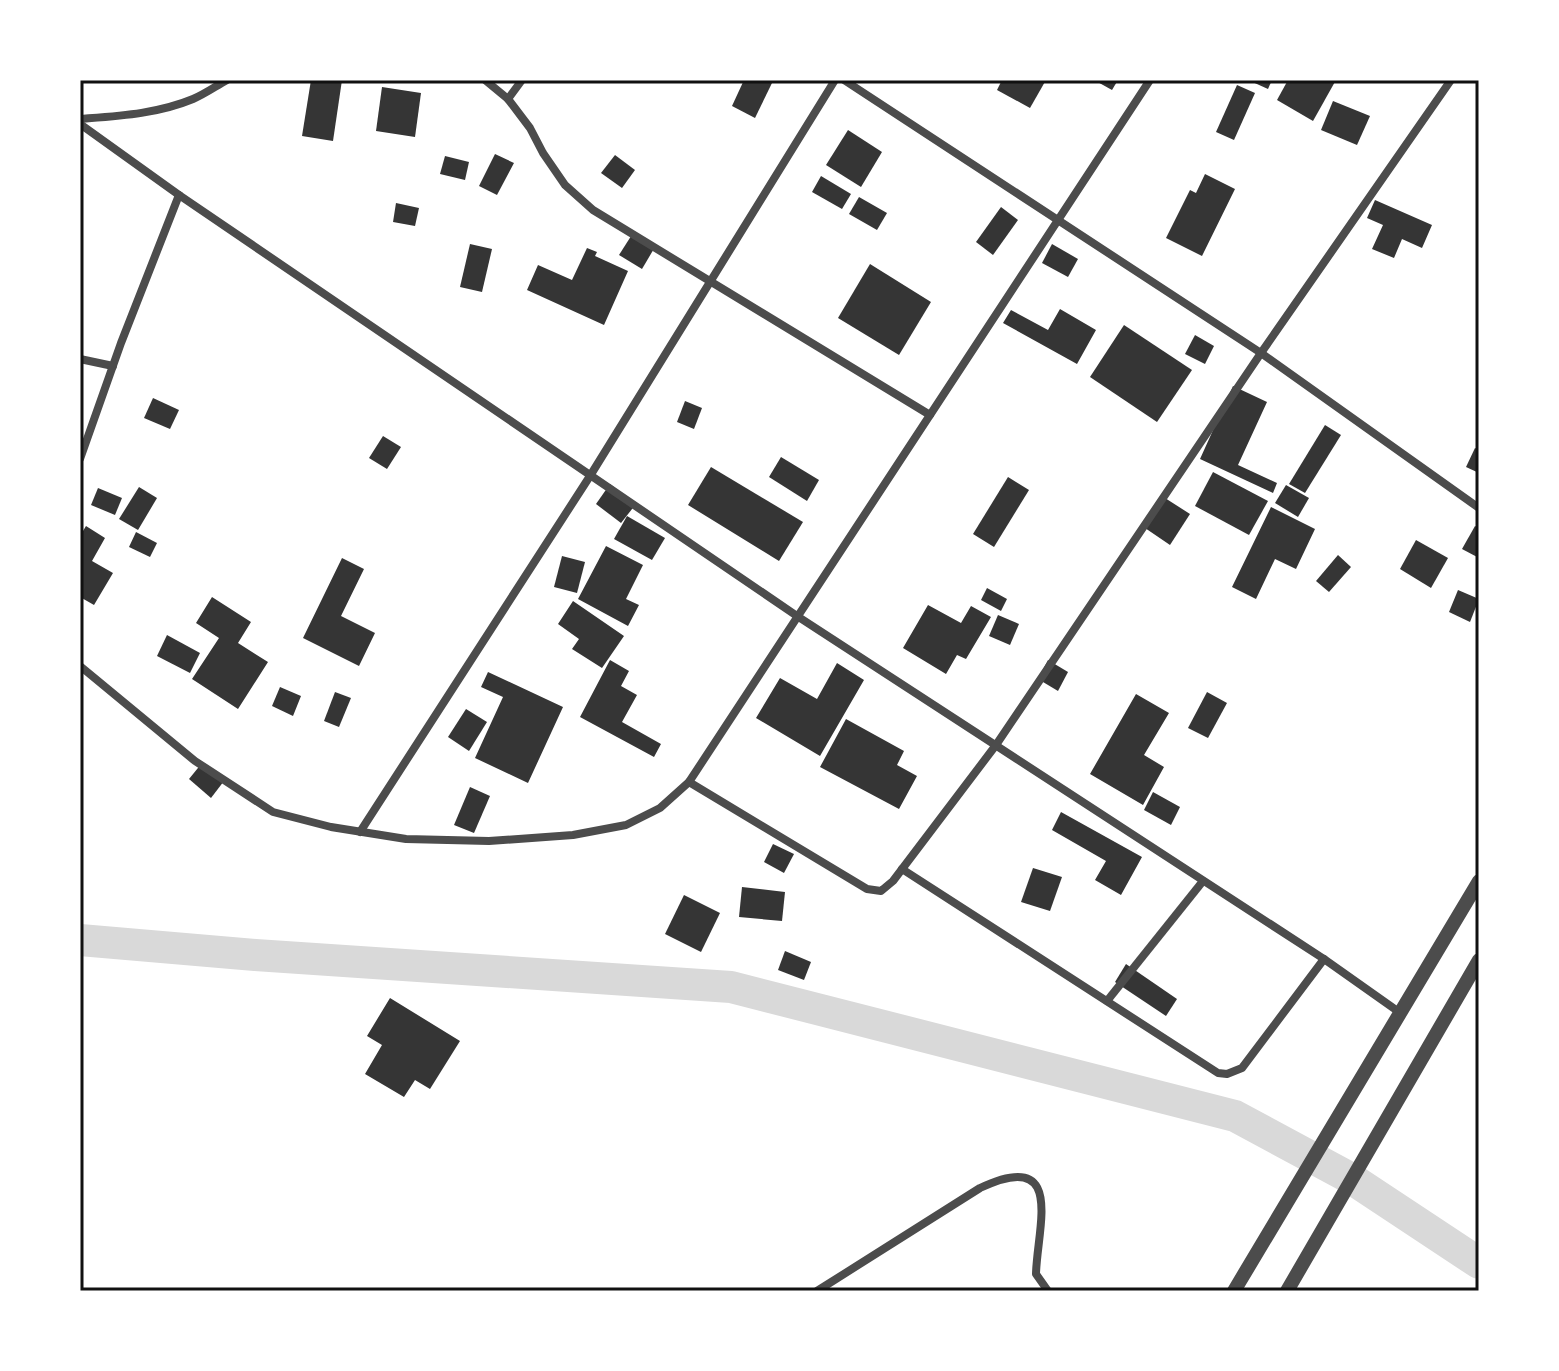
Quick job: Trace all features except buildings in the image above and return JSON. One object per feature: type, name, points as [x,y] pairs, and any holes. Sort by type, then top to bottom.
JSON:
[{"type":"street","points":[[80,121],[161,110],[195,99],[227,80]]},
{"type":"street","points":[[485,80],[508,99],[565,185],[593,210],[930,415]]},
{"type":"street","points":[[508,99],[522,80]]},
{"type":"street","points":[[360,832],[590,476],[835,80]]},
{"type":"street","points":[[844,80],[1261,353],[1479,508]]},
{"type":"street","points":[[80,666],[195,761],[273,812],[331,827],[406,839],[489,841],[573,835],[626,825],[660,808],[689,782],[1150,80]]},
{"type":"street","points":[[689,782],[867,889],[881,891],[893,881],[996,745],[1261,353],[1451,80]]},
{"type":"street","points":[[80,121],[179,195],[797,616],[1324,959],[1399,1012]]},
{"type":"street","points":[[80,459],[179,195]]},
{"type":"street","points":[[80,359],[113,366]]},
{"type":"street","points":[[902,869],[1218,1073],[1227,1074],[1242,1068],[1324,959]]},
{"type":"street","points":[[1107,1001],[1203,881]]},
{"type":"street","points":[[1234,1291],[1479,881]]},
{"type":"street","points":[[1287,1291],[1479,960]]},
{"type":"street","points":[[817,1291],[980,1188],[1012,1177],[1024,1178],[1036,1185],[1042,1197],[1036,1274],[1048,1291]]},
{"type":"waterway","points":[[80,940],[731,987],[1235,1116],[1352,1179],[1479,1263]]}]
